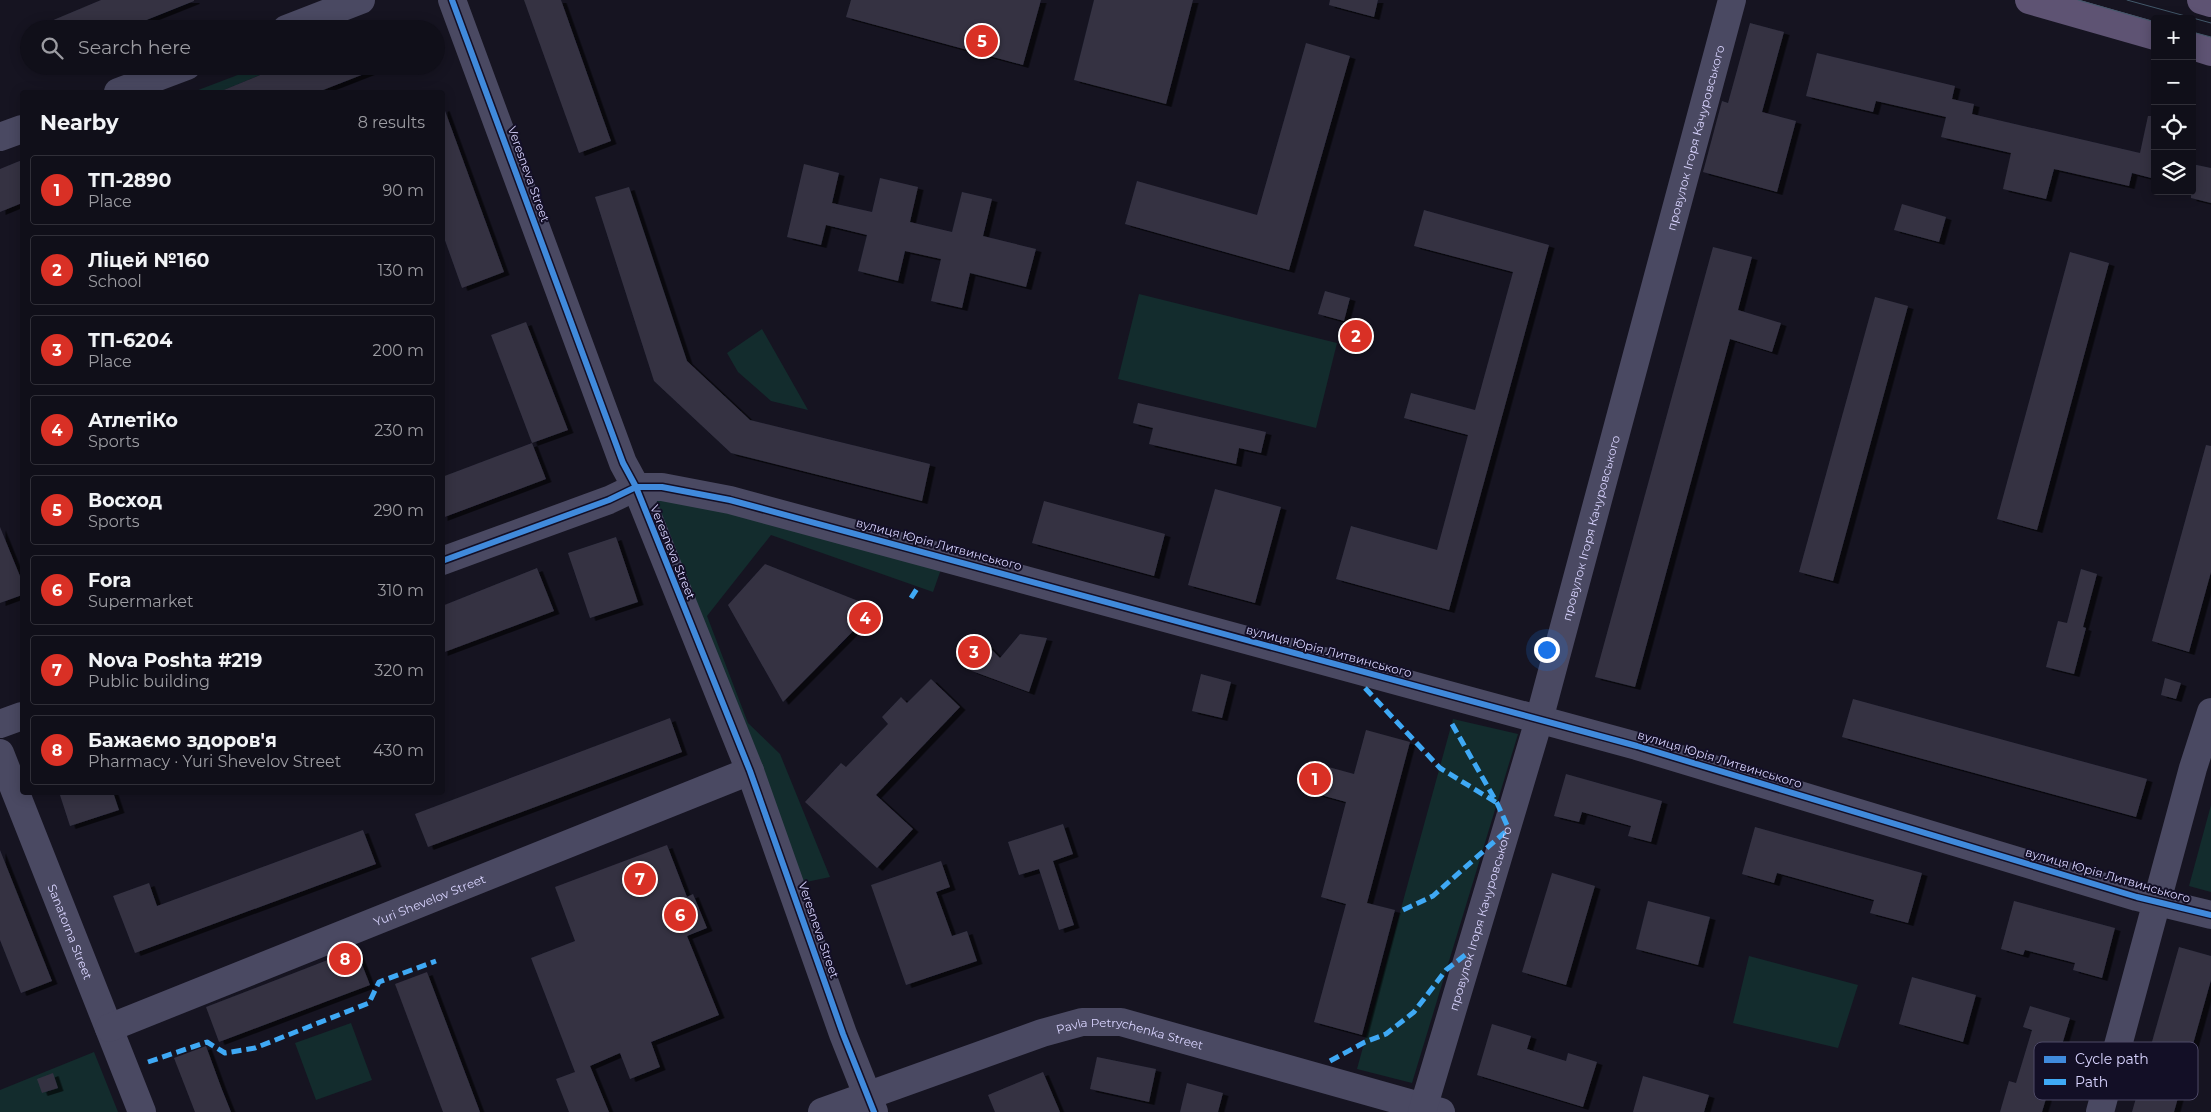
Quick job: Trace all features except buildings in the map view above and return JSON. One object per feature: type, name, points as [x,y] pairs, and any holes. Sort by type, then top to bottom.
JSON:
[{"type":"main road","points":[[2028,0],[2151,35]]},
{"type":"main road","points":[[2201,0],[2211,3]]},
{"type":"main road","points":[[2196,47],[2211,52]]},
{"type":"street","points":[[309,20],[361,0]]},
{"type":"street","name":"Veresneva Street","points":[[452,0],[623,463],[636,487],[750,771],[843,1034],[871,1103]]},
{"type":"street","name":"провулок Ігоря Качуровського","points":[[1429,1110],[1539,720],[1732,0]]},
{"type":"street","points":[[123,90],[163,75]]},
{"type":"street","points":[[0,137],[20,130]]},
{"type":"street","name":"вулиця Юрія Литвинського","points":[[445,560],[609,500],[636,487],[662,487],[730,500],[1637,746],[2158,902],[2211,916]]},
{"type":"street","points":[[2119,1042],[2211,712]]},
{"type":"street","points":[[0,724],[20,717]]},
{"type":"street","name":"Sanatorna Street","points":[[0,753],[142,1112]]},
{"type":"street","name":"Yuri Shevelov Street","points":[[109,1028],[750,771]]},
{"type":"street","name":"Pavla Petrychenka Street","points":[[822,1112],[871,1103],[1042,1032],[1082,1022],[1121,1022],[1429,1110]]},
{"type":"green space","points":[[237,75],[260,75],[224,90],[198,90]]},
{"type":"green space","points":[[1139,294],[1337,343],[1316,428],[1118,379]]},
{"type":"green space","points":[[762,329],[808,410],[771,401],[738,372],[727,353]]},
{"type":"green space","points":[[636,487],[945,558],[933,592],[771,535],[707,616],[748,723],[780,754],[830,877],[792,885]]},
{"type":"green space","points":[[1453,719],[1518,734],[1412,1083],[1357,1069]]},
{"type":"green space","points":[[2211,805],[2211,892],[2189,886]]},
{"type":"green space","points":[[1749,956],[1858,985],[1838,1048],[1733,1023]]},
{"type":"green space","points":[[351,1023],[372,1080],[316,1100],[295,1043]]},
{"type":"green space","points":[[94,1052],[118,1112],[0,1112],[0,1090]]},
{"type":"tram line","points":[[2078,0],[2151,21]]},
{"type":"tram line","points":[[2127,0],[2211,23]]},
{"type":"tram line","points":[[2196,33],[2211,37]]},
{"type":"marked path","points":[[911,598],[918,587]]},
{"type":"marked path","points":[[1365,688],[1440,768],[1497,803]]},
{"type":"marked path","points":[[1452,724],[1497,803],[1507,825]]},
{"type":"marked path","points":[[1403,910],[1433,896],[1505,832]]},
{"type":"marked path","points":[[1330,1061],[1365,1042],[1386,1034],[1414,1012],[1446,970],[1469,952]]},
{"type":"marked path","points":[[148,1062],[207,1042],[225,1053],[255,1048],[369,1003],[379,982],[436,961]]},
{"type":"cycle path","points":[[452,0],[623,463],[636,487],[750,771],[843,1034],[874,1112]]},
{"type":"cycle path","points":[[445,560],[609,500],[636,487],[662,487],[730,500],[1637,746],[2137,897],[2211,915]]},
{"type":"place","name":"Восход","points":[[982,41]]},
{"type":"place","name":"Ліцей №160","points":[[1356,336]]},
{"type":"place","name":"АтлетіКо","points":[[865,618]]},
{"type":"place","name":"ТП-6204","points":[[974,652]]},
{"type":"place","name":"ТП-2890","points":[[1315,779]]},
{"type":"place","name":"Nova Poshta #219","points":[[640,879]]},
{"type":"place","name":"Fora","points":[[680,915]]},
{"type":"place","name":"Бажаємо здоров'я","points":[[345,959]]}]
